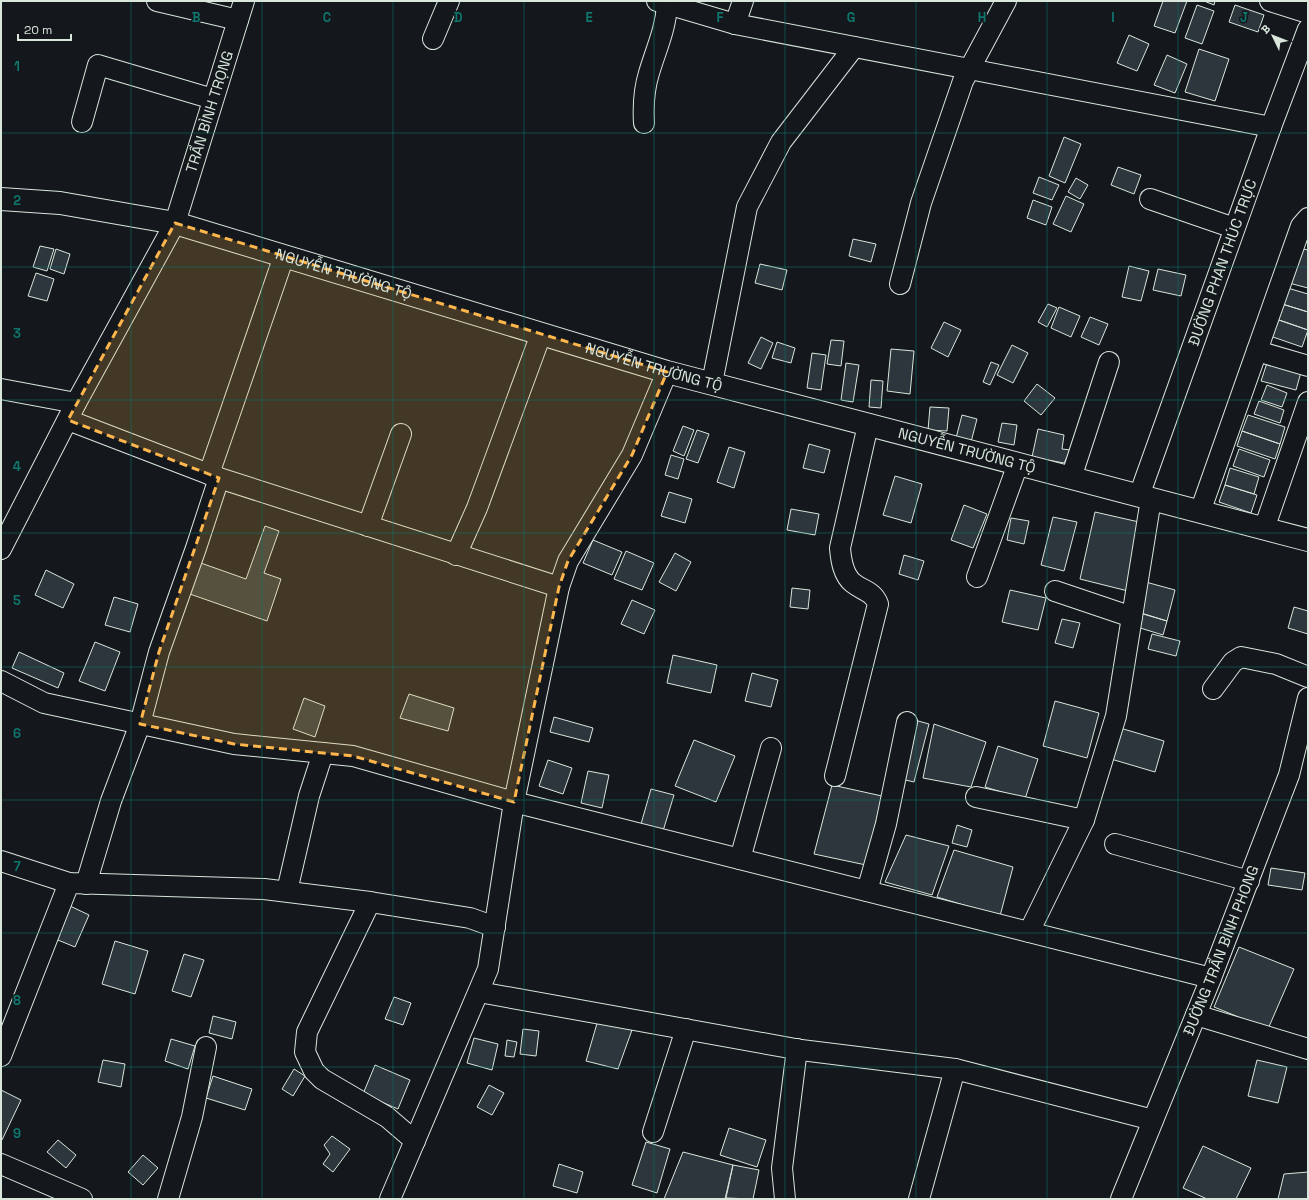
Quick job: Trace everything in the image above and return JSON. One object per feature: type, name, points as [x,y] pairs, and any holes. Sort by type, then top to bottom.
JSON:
[{"type":"main road","name":"NGUYỄN TRƯỜNG TỘ","points":[[1,199],[60,203],[175,223],[667,372],[1308,540]]},
{"type":"street","points":[[157,1],[238,20]]},
{"type":"street","name":"TRẦN BÌNH TRỌNG","points":[[1,548],[72,412],[175,223],[244,1]]},
{"type":"street","points":[[433,39],[449,1]]},
{"type":"street","points":[[735,24],[743,1]]},
{"type":"street","points":[[900,284],[921,202],[947,124],[969,68],[1006,1]]},
{"type":"street","points":[[1270,1],[1308,13]]},
{"type":"street","points":[[662,2],[735,24],[1271,127]]},
{"type":"street","points":[[644,122],[643,103],[646,87],[667,20],[662,2]]},
{"type":"street","name":"ĐƯỜNG PHAN THÚC TRỰC","points":[[1029,932],[1084,820],[1116,716],[1132,617],[1145,497],[1234,228],[1308,29]]},
{"type":"street","points":[[712,384],[747,207],[781,142],[854,47]]},
{"type":"street","points":[[82,122],[98,65],[213,99]]},
{"type":"street","points":[[1150,199],[1234,228]]},
{"type":"street","points":[[1200,512],[1301,226],[1308,218]]},
{"type":"street","points":[[3,1045],[77,883],[140,724],[159,652],[196,548],[214,476],[284,256]]},
{"type":"street","points":[[456,555],[477,508],[541,334]]},
{"type":"street","points":[[1257,351],[1308,366]]},
{"type":"street","points":[[1071,478],[1109,362]]},
{"type":"street","points":[[390,1199],[488,969],[514,802],[559,587],[568,561],[632,455],[667,372]]},
{"type":"street","points":[[1,389],[72,412],[214,476],[559,587]]},
{"type":"street","points":[[1264,529],[1308,402]]},
{"type":"street","points":[[835,776],[878,604],[872,593],[852,582],[844,570],[840,548],[868,425]]},
{"type":"street","points":[[368,526],[401,434]]},
{"type":"street","points":[[977,577],[1018,464]]},
{"type":"street","points":[[1055,591],[1132,617]]},
{"type":"street","points":[[1213,690],[1233,662],[1241,657],[1276,664],[1308,677]]},
{"type":"street","points":[[1,681],[44,703],[234,744],[353,756],[514,802],[1211,978]]},
{"type":"street","name":"ĐƯỜNG TRẦN BÌNH PHONG","points":[[1121,1199],[1211,978],[1289,775],[1308,698]]},
{"type":"street","points":[[867,891],[886,824],[907,722]]},
{"type":"street","points":[[740,859],[771,748]]},
{"type":"street","points":[[287,891],[309,796],[323,753]]},
{"type":"street","points":[[976,797],[1084,820]]},
{"type":"street","points":[[1115,844],[1249,881]]},
{"type":"street","points":[[1,861],[77,883],[287,891],[370,902],[470,918],[495,927]]},
{"type":"street","points":[[370,902],[307,1032],[306,1052],[314,1071],[322,1078],[374,1109],[415,1141]]},
{"type":"street","points":[[479,992],[797,1049],[954,1069],[1153,1120]]},
{"type":"street","points":[[1196,1015],[1308,1049]]},
{"type":"street","points":[[653,1132],[686,1029]]},
{"type":"street","points":[[168,1199],[192,1117],[206,1047]]},
{"type":"street","points":[[785,1199],[782,1168],[797,1049]]},
{"type":"street","points":[[919,1199],[954,1069]]},
{"type":"street","points":[[1,1164],[82,1199]]},
{"type":"highlighted area","points":[[175,223],[667,372],[632,455],[568,561],[559,587],[514,802],[353,756],[234,744],[140,724],[159,652],[219,478],[68,420]]},
{"type":"building","points":[[1163,1],[1187,1],[1175,33],[1154,26]]},
{"type":"building","points":[[1204,1],[1215,1],[1214,5]]},
{"type":"building","points":[[1197,5],[1214,11],[1202,44],[1185,38]]},
{"type":"building","points":[[1235,5],[1264,15],[1258,32],[1229,22]]},
{"type":"building","points":[[1129,35],[1149,44],[1137,71],[1117,63]]},
{"type":"building","points":[[1199,49],[1229,59],[1215,101],[1185,92]]},
{"type":"building","points":[[1167,55],[1187,64],[1175,93],[1154,85]]},
{"type":"building","points":[[1064,137],[1081,144],[1065,183],[1049,176]]},
{"type":"building","points":[[1118,167],[1141,175],[1134,194],[1111,185]]},
{"type":"building","points":[[1039,177],[1059,185],[1052,200],[1033,193]]},
{"type":"building","points":[[1076,178],[1088,185],[1080,199],[1068,192]]},
{"type":"building","points":[[1066,196],[1084,204],[1071,232],[1053,224]]},
{"type":"building","points":[[1033,200],[1052,207],[1046,225],[1027,218]]},
{"type":"building","points":[[853,239],[876,244],[871,262],[849,256]]},
{"type":"building","points":[[40,246],[54,249],[47,271],[33,267]]},
{"type":"building","points":[[1298,248],[1308,250],[1308,288],[1289,283]]},
{"type":"building","points":[[56,249],[70,254],[64,274],[50,269]]},
{"type":"building","points":[[760,264],[787,270],[782,290],[755,283]]},
{"type":"building","points":[[1129,266],[1149,271],[1141,301],[1122,297]]},
{"type":"building","points":[[1158,269],[1186,275],[1181,296],[1153,290]]},
{"type":"building","points":[[36,273],[54,279],[47,301],[28,296]]},
{"type":"building","points":[[1284,287],[1308,294],[1308,312],[1279,303]]},
{"type":"building","points":[[1279,303],[1308,312],[1308,330],[1276,319]]},
{"type":"building","points":[[1048,304],[1057,308],[1047,327],[1038,322]]},
{"type":"building","points":[[1059,307],[1080,316],[1071,337],[1051,328]]},
{"type":"building","points":[[1090,317],[1108,324],[1099,345],[1081,337]]},
{"type":"building","points":[[1276,319],[1308,330],[1302,347],[1270,336]]},
{"type":"building","points":[[944,322],[961,330],[948,357],[931,348]]},
{"type":"building","points":[[761,337],[773,343],[761,369],[748,363]]},
{"type":"building","points":[[831,340],[844,341],[841,366],[827,364]]},
{"type":"building","points":[[777,342],[795,348],[791,363],[772,358]]},
{"type":"building","points":[[1012,345],[1028,353],[1013,383],[997,375]]},
{"type":"building","points":[[891,349],[914,351],[910,394],[887,391]]},
{"type":"building","points":[[812,353],[826,355],[821,390],[807,388]]},
{"type":"building","points":[[991,362],[999,365],[990,385],[983,382]]},
{"type":"building","points":[[846,363],[859,365],[853,402],[841,400]]},
{"type":"building","points":[[1267,363],[1301,372],[1296,390],[1261,381]]},
{"type":"building","points":[[871,380],[883,381],[881,408],[869,407]]},
{"type":"building","points":[[1037,384],[1055,398],[1041,415],[1024,401]]},
{"type":"building","points":[[1267,385],[1287,393],[1282,407],[1261,400]]},
{"type":"building","points":[[1259,401],[1284,410],[1280,423],[1254,414]]},
{"type":"building","points":[[930,407],[949,408],[947,431],[928,430]]},
{"type":"building","points":[[962,415],[977,419],[971,442],[956,438]]},
{"type":"building","points":[[1248,415],[1285,427],[1280,444],[1242,431]]},
{"type":"building","points":[[1002,423],[1017,425],[1014,445],[998,442]]},
{"type":"building","points":[[683,426],[694,430],[684,456],[673,451]]},
{"type":"building","points":[[1038,429],[1064,435],[1062,449],[1071,450],[1064,463],[1032,457]]},
{"type":"building","points":[[697,430],[709,434],[698,463],[686,459]]},
{"type":"building","points":[[1242,431],[1280,444],[1275,459],[1237,446]]},
{"type":"building","points":[[809,444],[830,450],[824,473],[803,468]]},
{"type":"building","points":[[729,447],[745,452],[734,488],[717,482]]},
{"type":"building","points":[[1239,449],[1270,460],[1264,477],[1233,466]]},
{"type":"building","points":[[671,455],[684,459],[678,479],[665,475]]},
{"type":"building","points":[[1230,468],[1259,477],[1254,494],[1225,485]]},
{"type":"building","points":[[895,476],[922,484],[911,523],[883,515]]},
{"type":"building","points":[[1225,485],[1257,495],[1251,513],[1219,502]]},
{"type":"building","points":[[669,492],[692,499],[685,523],[661,516]]},
{"type":"building","points":[[964,505],[987,514],[973,548],[951,540]]},
{"type":"building","points":[[791,509],[819,514],[815,535],[787,530]]},
{"type":"building","points":[[1095,512],[1139,522],[1128,591],[1080,579]]},
{"type":"building","points":[[1053,517],[1077,522],[1064,571],[1041,565]]},
{"type":"building","points":[[1011,518],[1029,521],[1024,544],[1007,540]]},
{"type":"building","points":[[265,526],[279,531],[264,573],[281,579],[267,621],[187,593],[198,562],[246,579]]},
{"type":"building","points":[[593,540],[622,552],[612,575],[583,563]]},
{"type":"building","points":[[626,551],[654,563],[642,590],[614,579]]},
{"type":"building","points":[[675,553],[691,562],[676,591],[659,582]]},
{"type":"building","points":[[904,555],[924,561],[918,580],[899,574]]},
{"type":"building","points":[[46,570],[74,584],[63,608],[35,595]]},
{"type":"building","points":[[1142,581],[1175,590],[1167,621],[1133,611]]},
{"type":"building","points":[[792,588],[810,590],[808,609],[790,607]]},
{"type":"building","points":[[1010,590],[1046,598],[1038,630],[1002,622]]},
{"type":"building","points":[[114,597],[138,604],[130,632],[105,625]]},
{"type":"building","points":[[632,600],[655,610],[644,634],[621,624]]},
{"type":"building","points":[[1294,607],[1308,611],[1308,634],[1288,628]]},
{"type":"building","points":[[1141,613],[1167,621],[1163,635],[1137,627]]},
{"type":"building","points":[[1062,619],[1080,623],[1073,648],[1055,643]]},
{"type":"building","points":[[1152,634],[1180,641],[1176,656],[1148,649]]},
{"type":"building","points":[[95,642],[120,652],[105,691],[79,681]]},
{"type":"building","points":[[19,652],[64,673],[58,688],[12,668]]},
{"type":"building","points":[[673,655],[717,665],[711,693],[667,683]]},
{"type":"building","points":[[752,673],[778,680],[771,707],[745,701]]},
{"type":"building","points":[[409,694],[454,708],[448,731],[400,718]]},
{"type":"building","points":[[304,698],[325,706],[315,737],[293,729]]},
{"type":"building","points":[[1055,701],[1099,713],[1087,758],[1043,746]]},
{"type":"building","points":[[554,717],[593,728],[589,742],[550,732]]},
{"type":"building","points":[[911,719],[929,724],[914,782],[897,778]]},
{"type":"building","points":[[934,724],[986,742],[971,787],[923,778]]},
{"type":"building","points":[[1120,728],[1164,741],[1155,772],[1111,759]]},
{"type":"building","points":[[694,740],[735,756],[716,802],[675,786]]},
{"type":"building","points":[[998,746],[1038,759],[1025,799],[985,787]]},
{"type":"building","points":[[548,760],[572,768],[563,794],[539,786]]},
{"type":"building","points":[[588,771],[609,775],[602,808],[581,803]]},
{"type":"building","points":[[832,785],[882,796],[866,865],[814,854]]},
{"type":"building","points":[[651,789],[674,795],[663,831],[641,824]]},
{"type":"building","points":[[957,825],[972,830],[967,847],[952,843]]},
{"type":"building","points":[[906,835],[949,846],[932,895],[885,882]]},
{"type":"building","points":[[954,850],[1013,867],[1000,916],[937,897]]},
{"type":"building","points":[[1271,868],[1305,873],[1302,890],[1268,885]]},
{"type":"building","points":[[68,905],[89,915],[75,947],[53,938]]},
{"type":"building","points":[[115,941],[148,951],[135,994],[102,984]]},
{"type":"building","points":[[1239,947],[1294,969],[1268,1029],[1214,1007]]},
{"type":"building","points":[[184,954],[204,960],[191,997],[172,991]]},
{"type":"building","points":[[394,997],[411,1003],[403,1025],[385,1019]]},
{"type":"building","points":[[213,1016],[236,1022],[232,1039],[209,1033]]},
{"type":"building","points":[[598,1020],[632,1030],[618,1069],[586,1061]]},
{"type":"building","points":[[523,1029],[539,1031],[536,1056],[520,1054]]},
{"type":"building","points":[[474,1038],[498,1044],[492,1070],[467,1063]]},
{"type":"building","points":[[171,1039],[195,1046],[188,1069],[165,1061]]},
{"type":"building","points":[[507,1040],[517,1042],[514,1057],[505,1056]]},
{"type":"building","points":[[103,1060],[125,1064],[121,1087],[98,1082]]},
{"type":"building","points":[[1257,1060],[1287,1067],[1278,1103],[1248,1096]]},
{"type":"building","points":[[375,1065],[410,1080],[398,1109],[363,1094]]},
{"type":"building","points":[[294,1069],[305,1076],[293,1096],[282,1089]]},
{"type":"building","points":[[213,1076],[252,1089],[245,1110],[206,1098]]},
{"type":"building","points":[[489,1085],[504,1093],[492,1115],[477,1107]]},
{"type":"building","points":[[1,1090],[21,1100],[2,1140],[1,1140]]},
{"type":"building","points":[[729,1128],[766,1140],[757,1167],[720,1155]]},
{"type":"building","points":[[332,1136],[350,1149],[333,1172],[323,1164],[330,1154],[324,1145]]},
{"type":"building","points":[[58,1140],[76,1155],[66,1168],[47,1152]]},
{"type":"building","points":[[646,1142],[670,1149],[657,1193],[632,1185]]},
{"type":"building","points":[[1203,1146],[1251,1168],[1236,1199],[1207,1199],[1183,1188]]},
{"type":"building","points":[[683,1152],[733,1165],[725,1199],[664,1199]]},
{"type":"building","points":[[143,1155],[158,1168],[143,1185],[128,1172]]},
{"type":"building","points":[[559,1164],[583,1172],[577,1193],[553,1186]]},
{"type":"building","points":[[733,1165],[759,1170],[753,1199],[726,1198]]},
{"type":"building","points":[[1308,1172],[1308,1199],[1278,1199],[1284,1174]]}]
